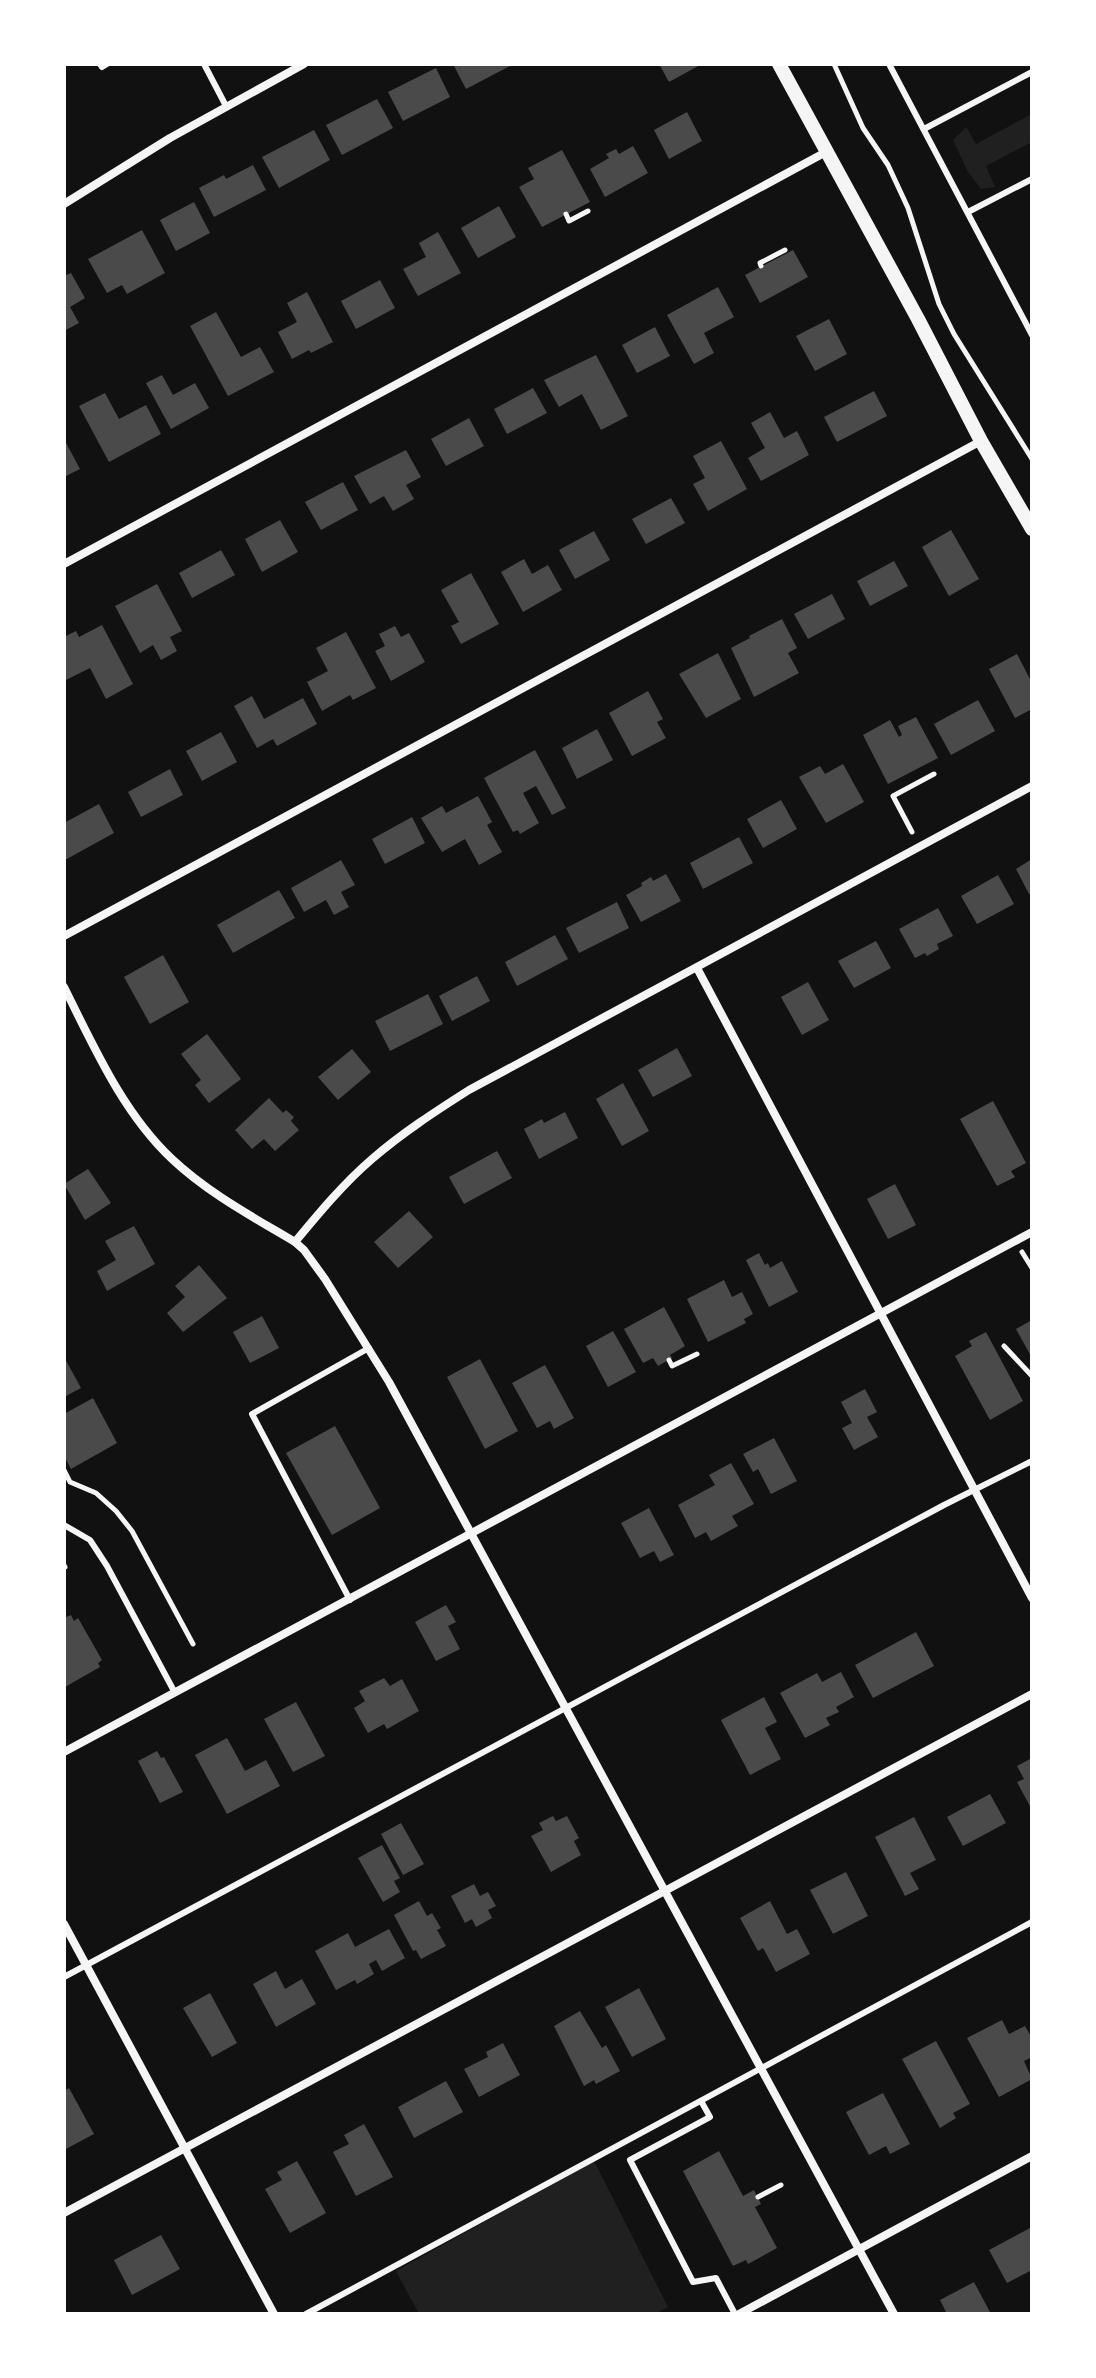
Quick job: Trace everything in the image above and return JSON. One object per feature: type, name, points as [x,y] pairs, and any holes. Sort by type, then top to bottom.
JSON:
[{"type":"street","points":[[64,204],[170,138],[304,64]]},
{"type":"street","points":[[779,64],[981,441],[1032,529]]},
{"type":"street","points":[[64,564],[826,152]]},
{"type":"street","points":[[64,936],[981,441]]},
{"type":"street","points":[[295,1242],[329,1201],[370,1160],[418,1123],[469,1090],[1032,786]]},
{"type":"street","points":[[697,968],[1032,1598]]},
{"type":"street","points":[[64,987],[124,1101],[151,1138],[213,1192],[295,1242],[325,1279],[369,1348],[894,2314]]},
{"type":"street","points":[[64,1752],[1032,1232]]},
{"type":"street","points":[[64,2213],[1032,1694]]},
{"type":"street","points":[[64,1924],[274,2314]]},
{"type":"street","points":[[737,2314],[1032,2156]]},
{"type":"lane","points":[[100,64],[102,67],[107,64]]},
{"type":"lane","points":[[204,64],[226,106]]},
{"type":"lane","points":[[889,64],[1032,335]]},
{"type":"lane","points":[[924,129],[1032,72]]},
{"type":"lane","points":[[968,212],[1032,179]]},
{"type":"lane","points":[[350,1600],[252,1414],[369,1348]]},
{"type":"lane","points":[[64,1977],[1032,1461]]},
{"type":"lane","points":[[64,1525],[90,1540],[175,1693]]},
{"type":"lane","points":[[306,2314],[1032,1922]]},
{"type":"lane","points":[[701,2101],[710,2117],[630,2160],[693,2282],[716,2278],[737,2314]]},
{"type":"path","points":[[834,64],[863,128],[897,182],[939,304],[954,334],[1032,459]]},
{"type":"path","points":[[566,214],[569,221],[588,211]]},
{"type":"path","points":[[761,266],[760,263],[785,250]]},
{"type":"path","points":[[920,847],[893,796],[934,774]]},
{"type":"path","points":[[1004,1346],[1032,1376]]},
{"type":"path","points":[[669,1360],[672,1366],[697,1354]]},
{"type":"path","points":[[64,1470],[70,1482],[96,1493],[132,1531],[193,1644]]},
{"type":"path","points":[[758,2197],[781,2185]]},
{"type":"shaded area","points":[[1032,114],[1032,142],[986,166],[995,187],[981,189],[968,172],[953,140],[966,127],[976,144]]},
{"type":"shaded area","points":[[594,2161],[668,2307],[655,2314],[419,2314],[396,2271]]},
{"type":"building","points":[[453,64],[514,64],[466,89]]},
{"type":"building","points":[[659,64],[702,64],[669,82]]},
{"type":"building","points":[[436,68],[450,97],[403,121],[388,92]]},
{"type":"building","points":[[377,99],[393,128],[342,155],[326,125]]},
{"type":"building","points":[[687,112],[702,141],[669,159],[654,130]]},
{"type":"building","points":[[314,130],[330,160],[279,188],[262,157]]},
{"type":"building","points":[[633,146],[648,173],[605,197],[590,169],[609,158],[606,154],[616,149],[619,154]]},
{"type":"building","points":[[562,150],[590,202],[542,227],[519,187],[534,179],[528,168]]},
{"type":"building","points":[[253,165],[266,190],[214,217],[199,188]]},
{"type":"building","points":[[194,202],[210,233],[176,251],[160,220]]},
{"type":"building","points":[[499,206],[516,237],[478,258],[461,228]]},
{"type":"building","points":[[142,230],[165,273],[127,294],[122,285],[107,293],[88,259]]},
{"type":"building","points":[[438,232],[461,273],[418,296],[403,269],[426,257],[419,243]]},
{"type":"building","points":[[793,250],[808,277],[760,303],[745,275]]},
{"type":"building","points":[[71,273],[85,298],[70,307],[79,323],[64,331],[64,276]]},
{"type":"building","points":[[380,280],[395,308],[356,329],[341,301]]},
{"type":"building","points":[[718,287],[734,317],[704,333],[714,353],[694,364],[667,315]]},
{"type":"building","points":[[307,292],[333,342],[292,359],[278,332],[297,322],[287,303]]},
{"type":"building","points":[[216,312],[241,357],[260,347],[274,372],[228,396],[190,326]]},
{"type":"building","points":[[829,319],[847,354],[815,371],[796,336]]},
{"type":"building","points":[[655,327],[670,356],[637,373],[622,345]]},
{"type":"building","points":[[596,355],[628,416],[601,430],[582,394],[559,407],[544,380]]},
{"type":"building","points":[[162,375],[173,395],[195,383],[209,408],[171,429],[146,383]]},
{"type":"building","points":[[533,388],[547,413],[507,434],[494,409]]},
{"type":"building","points":[[874,391],[887,416],[837,442],[824,417]]},
{"type":"building","points":[[105,393],[119,419],[146,405],[161,434],[109,462],[79,406]]},
{"type":"building","points":[[770,412],[784,438],[797,431],[809,455],[761,481],[748,458],[765,448],[751,423]]},
{"type":"building","points":[[469,418],[484,446],[446,466],[431,439]]},
{"type":"building","points":[[64,439],[80,469],[64,477]]},
{"type":"building","points":[[721,441],[747,489],[708,511],[693,484],[705,478],[693,456]]},
{"type":"building","points":[[406,450],[421,477],[406,485],[414,499],[393,511],[384,496],[370,504],[354,476]]},
{"type":"building","points":[[343,482],[358,510],[321,530],[305,502]]},
{"type":"building","points":[[671,498],[685,523],[646,544],[632,519]]},
{"type":"building","points":[[280,520],[298,552],[262,572],[245,539]]},
{"type":"building","points":[[951,530],[979,579],[949,596],[922,547]]},
{"type":"building","points":[[594,531],[610,560],[575,579],[559,550]]},
{"type":"building","points":[[221,550],[235,575],[192,598],[179,573]]},
{"type":"building","points":[[524,559],[532,574],[548,565],[562,590],[523,612],[501,572]]},
{"type":"building","points":[[894,561],[908,586],[870,606],[857,581]]},
{"type":"building","points":[[471,573],[499,624],[461,644],[451,626],[459,622],[441,590]]},
{"type":"building","points":[[157,584],[182,631],[170,637],[177,651],[161,660],[153,645],[140,653],[115,606]]},
{"type":"building","points":[[832,594],[845,619],[808,639],[794,614]]},
{"type":"building","points":[[782,619],[797,648],[788,653],[799,673],[754,697],[731,648]]},
{"type":"building","points":[[102,625],[133,684],[106,699],[90,668],[66,680],[64,676],[64,637],[76,631],[79,637]]},
{"type":"building","points":[[395,626],[401,637],[409,633],[425,662],[391,681],[375,651],[385,646],[379,634]]},
{"type":"building","points":[[346,632],[376,688],[353,700],[350,695],[322,711],[307,682],[328,671],[316,648]]},
{"type":"building","points":[[718,653],[741,699],[706,718],[679,674]]},
{"type":"building","points":[[1017,654],[1032,683],[1032,709],[1015,718],[989,669]]},
{"type":"building","points":[[648,691],[663,719],[657,722],[666,738],[632,756],[609,713]]},
{"type":"building","points":[[252,696],[264,719],[303,698],[317,724],[277,746],[273,739],[257,748],[234,706]]},
{"type":"building","points":[[978,700],[995,731],[951,755],[934,724]]},
{"type":"building","points":[[916,717],[938,758],[888,784],[863,735],[890,720],[899,737],[902,735],[898,726]]},
{"type":"building","points":[[597,729],[613,760],[577,779],[562,748]]},
{"type":"building","points":[[221,732],[237,762],[202,781],[186,751]]},
{"type":"building","points":[[535,750],[566,808],[552,815],[536,786],[523,793],[539,823],[520,834],[518,830],[513,832],[484,778]]},
{"type":"building","points":[[843,764],[864,802],[826,823],[799,777],[820,766],[825,774]]},
{"type":"building","points":[[170,769],[183,795],[141,817],[128,792]]},
{"type":"building","points":[[478,796],[492,822],[487,825],[502,852],[479,865],[465,839],[442,852],[421,818],[442,806],[446,813]]},
{"type":"building","points":[[781,800],[797,829],[763,848],[747,819]]},
{"type":"building","points":[[99,804],[114,833],[65,860],[64,823]]},
{"type":"building","points":[[412,817],[425,843],[385,864],[372,839]]},
{"type":"building","points":[[739,837],[753,863],[703,889],[690,863]]},
{"type":"building","points":[[1032,859],[1032,892],[1029,894],[1016,869]]},
{"type":"building","points":[[341,860],[355,885],[341,892],[349,907],[334,915],[326,900],[304,912],[291,888]]},
{"type":"building","points":[[666,874],[681,901],[641,922],[626,895],[651,877],[653,881]]},
{"type":"building","points":[[998,875],[1014,904],[977,924],[961,896]]},
{"type":"building","points":[[279,890],[295,918],[233,953],[217,925]]},
{"type":"building","points":[[617,902],[629,928],[579,953],[566,928]]},
{"type":"building","points":[[938,908],[953,936],[937,944],[939,949],[927,956],[925,953],[915,958],[899,929]]},
{"type":"building","points":[[555,935],[568,959],[517,986],[505,962]]},
{"type":"building","points":[[876,941],[891,968],[854,988],[838,961]]},
{"type":"building","points":[[163,955],[189,1002],[150,1024],[124,977]]},
{"type":"building","points":[[477,976],[490,1001],[452,1021],[439,996]]},
{"type":"building","points":[[808,982],[829,1020],[802,1035],[781,997]]},
{"type":"building","points":[[428,994],[443,1024],[390,1051],[375,1021]]},
{"type":"building","points":[[207,1034],[241,1079],[209,1103],[195,1085],[201,1080],[181,1054]]},
{"type":"building","points":[[677,1048],[692,1076],[653,1097],[638,1070]]},
{"type":"building","points":[[352,1049],[371,1072],[338,1100],[318,1077]]},
{"type":"building","points":[[623,1083],[649,1131],[622,1146],[596,1099]]},
{"type":"building","points":[[269,1098],[283,1113],[286,1110],[294,1117],[291,1121],[299,1130],[275,1151],[264,1139],[252,1149],[235,1130]]},
{"type":"building","points":[[993,1101],[1026,1163],[1011,1171],[1015,1177],[997,1186],[960,1119]]},
{"type":"building","points":[[565,1112],[578,1138],[539,1159],[524,1129]]},
{"type":"building","points":[[497,1151],[512,1178],[464,1204],[449,1177]]},
{"type":"building","points":[[88,1169],[111,1203],[85,1220],[64,1184]]},
{"type":"building","points":[[895,1184],[916,1225],[888,1239],[867,1199]]},
{"type":"building","points":[[409,1211],[433,1237],[398,1268],[374,1242]]},
{"type":"building","points":[[134,1226],[155,1264],[107,1291],[97,1271],[116,1260],[105,1241]]},
{"type":"building","points":[[759,1253],[770,1268],[782,1261],[798,1292],[769,1307],[746,1260]]},
{"type":"building","points":[[199,1265],[227,1298],[183,1332],[167,1313],[185,1297],[175,1286]]},
{"type":"building","points":[[724,1280],[732,1297],[742,1292],[753,1314],[744,1319],[746,1323],[708,1342],[687,1299]]},
{"type":"building","points":[[664,1307],[685,1346],[658,1366],[653,1358],[643,1363],[624,1329]]},
{"type":"building","points":[[262,1316],[279,1348],[250,1363],[233,1332]]},
{"type":"building","points":[[1032,1320],[1032,1358],[1016,1329]]},
{"type":"building","points":[[613,1331],[636,1372],[608,1387],[586,1346]]},
{"type":"building","points":[[986,1332],[1023,1401],[990,1420],[955,1356],[972,1346],[969,1341]]},
{"type":"building","points":[[64,1357],[81,1388],[64,1397]]},
{"type":"building","points":[[480,1359],[518,1431],[485,1449],[447,1377]]},
{"type":"building","points":[[545,1365],[574,1418],[554,1429],[550,1421],[537,1428],[512,1383]]},
{"type":"building","points":[[865,1389],[877,1412],[867,1417],[878,1437],[854,1450],[842,1428],[852,1423],[841,1402]]},
{"type":"building","points":[[93,1398],[117,1443],[71,1469],[64,1456],[64,1414]]},
{"type":"building","points":[[335,1426],[380,1508],[332,1535],[286,1453]]},
{"type":"building","points":[[774,1438],[797,1481],[771,1494],[758,1469],[753,1472],[743,1454]]},
{"type":"building","points":[[731,1463],[754,1504],[732,1516],[738,1526],[711,1541],[706,1532],[695,1538],[678,1505],[715,1485],[709,1475]]},
{"type":"building","points":[[649,1508],[674,1555],[660,1562],[654,1551],[640,1558],[621,1523]]},
{"type":"building","points":[[446,1605],[456,1622],[448,1626],[460,1649],[436,1661],[415,1622]]},
{"type":"building","points":[[71,1615],[74,1621],[78,1618],[102,1660],[98,1663],[100,1667],[65,1687],[64,1618]]},
{"type":"building","points":[[916,1632],[934,1666],[873,1698],[855,1665]]},
{"type":"building","points":[[841,1672],[854,1697],[836,1707],[839,1712],[826,1718],[830,1725],[805,1738],[780,1693],[817,1673],[822,1682]]},
{"type":"building","points":[[384,1678],[390,1686],[402,1679],[419,1711],[387,1729],[384,1724],[368,1733],[354,1708],[365,1701],[359,1691]]},
{"type":"building","points":[[764,1697],[777,1722],[765,1728],[781,1759],[750,1775],[721,1720]]},
{"type":"building","points":[[296,1702],[325,1756],[293,1772],[264,1719]]},
{"type":"building","points":[[227,1738],[245,1771],[266,1760],[280,1786],[227,1814],[195,1755]]},
{"type":"building","points":[[157,1751],[161,1758],[164,1757],[183,1792],[160,1803],[138,1761]]},
{"type":"building","points":[[1032,1758],[1032,1810],[1017,1782],[1024,1779],[1017,1766]]},
{"type":"building","points":[[990,1794],[1006,1823],[963,1846],[947,1817]]},
{"type":"building","points":[[553,1816],[556,1821],[567,1816],[579,1838],[574,1841],[581,1855],[551,1872],[531,1836],[543,1830],[539,1823]]},
{"type":"building","points":[[914,1817],[936,1860],[910,1873],[919,1889],[905,1896],[875,1837]]},
{"type":"building","points":[[401,1823],[424,1864],[403,1875],[381,1834]]},
{"type":"building","points":[[382,1845],[400,1878],[394,1881],[400,1892],[383,1902],[358,1858]]},
{"type":"building","points":[[846,1872],[868,1916],[833,1934],[810,1890]]},
{"type":"building","points":[[474,1884],[480,1896],[488,1892],[496,1906],[488,1910],[492,1918],[476,1927],[472,1919],[465,1923],[451,1896]]},
{"type":"building","points":[[419,1901],[427,1916],[432,1913],[441,1928],[437,1930],[446,1946],[421,1959],[416,1950],[413,1951],[394,1915]]},
{"type":"building","points":[[770,1901],[787,1934],[797,1929],[810,1954],[776,1972],[763,1948],[758,1951],[740,1918]]},
{"type":"building","points":[[389,1929],[405,1958],[382,1971],[376,1960],[369,1964],[374,1974],[357,1984],[355,1980],[336,1990],[315,1951],[348,1933],[355,1947]]},
{"type":"building","points":[[276,1971],[285,1989],[302,1979],[316,2004],[276,2027],[253,1984]]},
{"type":"building","points":[[639,1988],[666,2039],[632,2057],[605,2007]]},
{"type":"building","points":[[210,1993],[237,2043],[212,2057],[183,2008]]},
{"type":"building","points":[[580,2011],[602,2048],[606,2045],[620,2071],[596,2084],[594,2080],[584,2086],[554,2026]]},
{"type":"building","points":[[1002,2020],[1009,2034],[1025,2026],[1032,2038],[1032,2057],[1024,2061],[1032,2079],[999,2097],[967,2038]]},
{"type":"building","points":[[936,2041],[970,2104],[953,2113],[956,2118],[940,2128],[902,2059]]},
{"type":"building","points":[[503,2043],[520,2075],[479,2097],[464,2069],[488,2057],[486,2052]]},
{"type":"building","points":[[446,2081],[463,2112],[414,2138],[398,2107]]},
{"type":"building","points":[[69,2088],[94,2134],[64,2150],[64,2091]]},
{"type":"building","points":[[883,2093],[910,2144],[890,2154],[886,2146],[869,2155],[846,2112]]},
{"type":"building","points":[[364,2124],[393,2177],[356,2196],[333,2152],[349,2144],[344,2135]]},
{"type":"building","points":[[719,2151],[743,2196],[754,2190],[761,2204],[755,2207],[777,2248],[748,2264],[746,2260],[733,2266],[683,2171]]},
{"type":"building","points":[[297,2161],[326,2213],[290,2233],[265,2189],[282,2180],[277,2172]]},
{"type":"building","points":[[1032,2227],[1032,2270],[1007,2283],[989,2250]]},
{"type":"building","points":[[161,2235],[180,2269],[132,2295],[114,2260]]},
{"type":"building","points":[[974,2282],[991,2314],[947,2314],[940,2300]]}]
